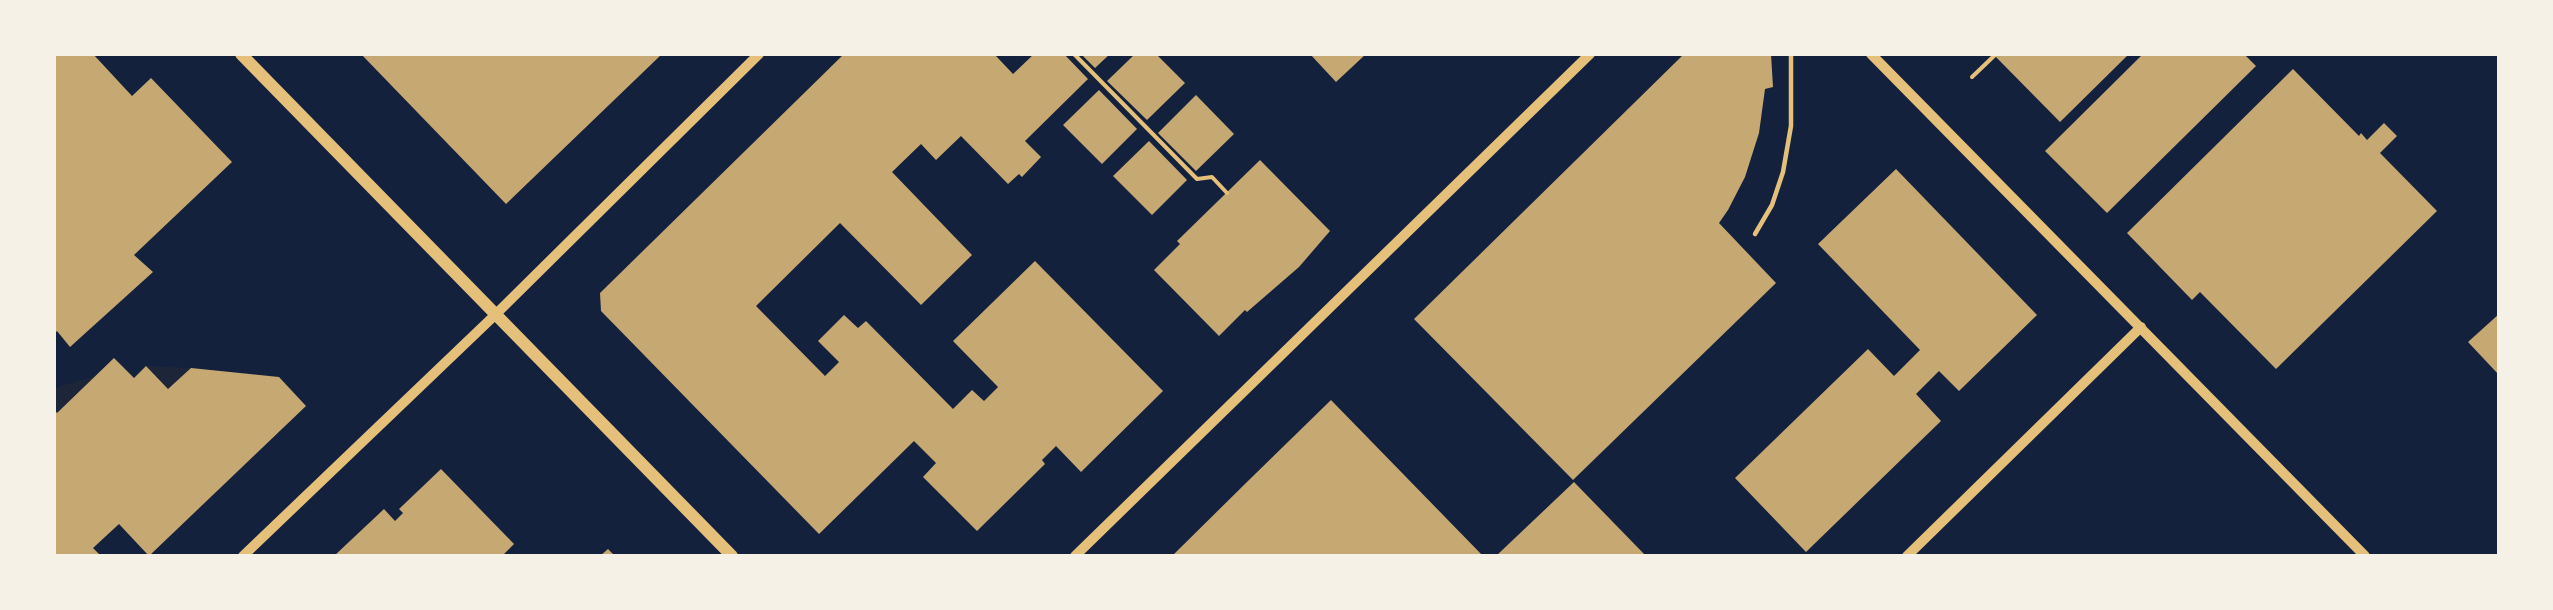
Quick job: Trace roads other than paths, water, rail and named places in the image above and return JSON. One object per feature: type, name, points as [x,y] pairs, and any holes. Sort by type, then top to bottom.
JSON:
[{"type":"main road","points":[[242,54],[732,556]]},
{"type":"street","points":[[243,556],[495,315],[759,54]]},
{"type":"street","points":[[1075,556],[1590,54]]},
{"type":"street","points":[[1871,54],[2365,556]]},
{"type":"street","points":[[1907,556],[2140,327]]},
{"type":"lane","points":[[1755,234],[1772,205],[1783,172],[1791,126],[1791,54]]}]
